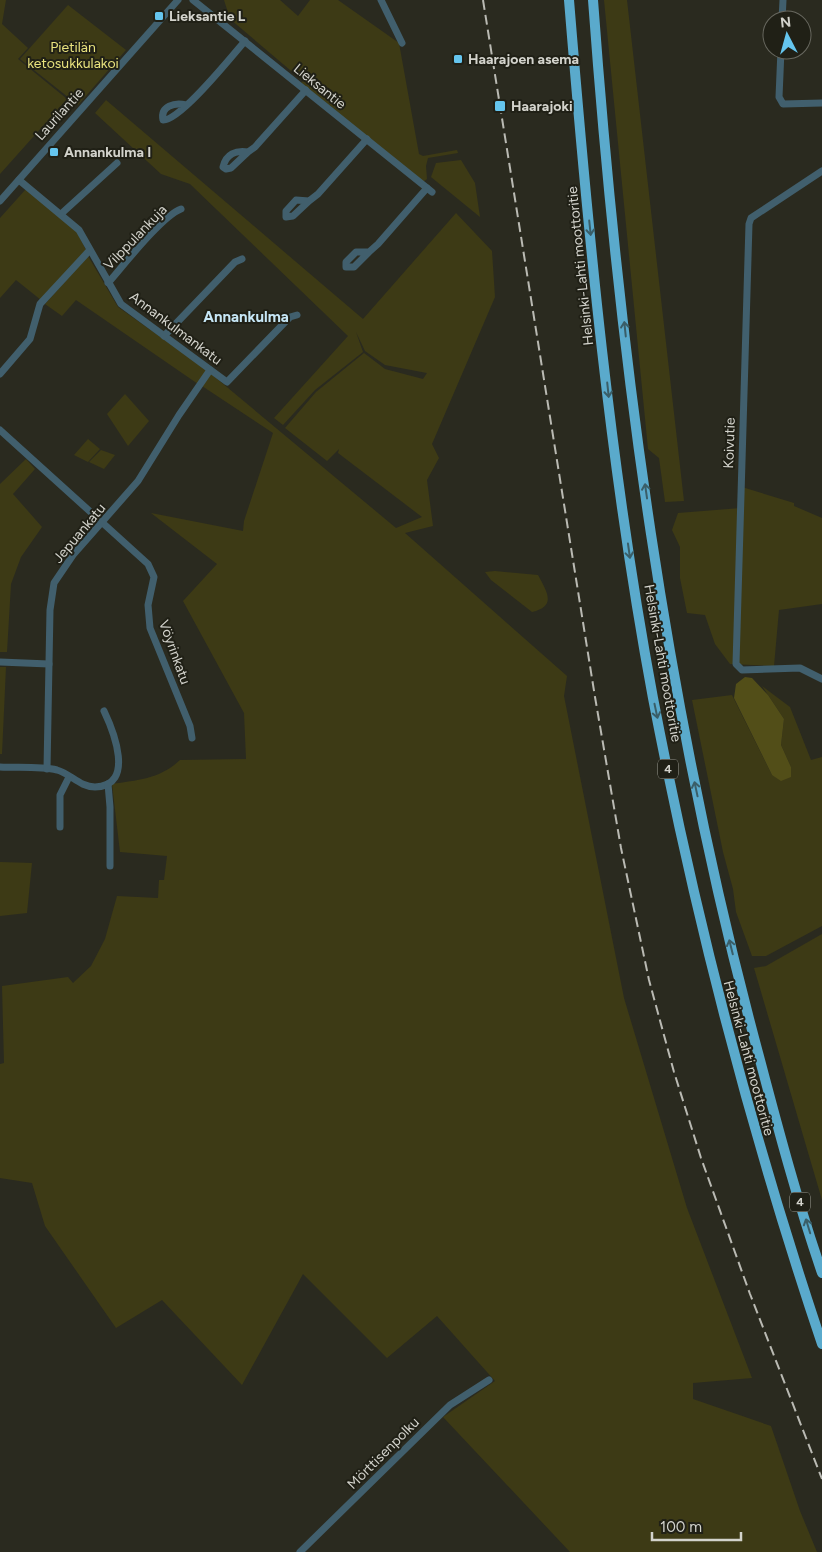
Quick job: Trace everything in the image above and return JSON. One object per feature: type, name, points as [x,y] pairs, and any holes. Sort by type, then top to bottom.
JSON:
[{"type":"highway","points":[[563,0],[573,50]]},
{"type":"highway","name":"Helsinki-Lahti moottoritie","points":[[569,0],[584,180],[611,415],[631,564],[653,696],[693,890],[722,1014],[759,1145],[822,1344]]},
{"type":"highway","name":"Helsinki-Lahti moottoritie","points":[[593,0],[605,150],[634,409],[676,691],[716,886],[746,1008],[779,1130],[822,1273]]},
{"type":"street","name":"Laurilantie","points":[[0,201],[178,0]]},
{"type":"street","name":"Lieksantie","points":[[193,0],[430,190],[369,252]]},
{"type":"street","points":[[381,0],[402,43]]},
{"type":"street","points":[[186,105],[245,41]]},
{"type":"street","points":[[781,60],[779,97],[782,104],[822,103]]},
{"type":"street","points":[[248,152],[306,90]]},
{"type":"street","points":[[309,201],[318,194],[367,139]]},
{"type":"street","points":[[61,214],[117,163]]},
{"type":"street","name":"Koivutie","points":[[822,171],[751,218],[748,224],[736,664],[742,670],[800,668],[822,679]]},
{"type":"street","name":"Annankulmankatu","points":[[19,180],[79,230],[89,251],[121,304],[227,382],[290,317],[297,315]]},
{"type":"street","name":"Vilppulankuja","points":[[108,283],[175,211],[181,209]]},
{"type":"street","points":[[0,374],[30,339],[40,304],[89,251]]},
{"type":"street","points":[[164,336],[235,262],[242,258]]},
{"type":"street","name":"Jepuankatu","points":[[46,769],[50,610],[54,584],[73,555],[138,481],[179,415],[210,370]]},
{"type":"street","name":"Vöyrinkatu","points":[[0,430],[148,564],[154,577],[148,605],[150,628],[190,726],[192,738]]},
{"type":"street","points":[[0,662],[49,664]]},
{"type":"street","points":[[0,767],[59,770],[69,777],[95,787],[108,784],[113,779],[120,756],[115,734],[104,711]]},
{"type":"street","points":[[60,827],[60,795],[69,777]]},
{"type":"street","points":[[108,784],[110,866]]},
{"type":"street","name":"Mörttisenpolku","points":[[300,1552],[450,1404],[489,1380]]},
{"type":"green space","points":[[0,0],[6,0],[2,24],[28,48],[18,59],[67,99],[0,174]]},
{"type":"green space","points":[[224,0],[280,0],[298,16],[310,0],[338,0],[399,43],[419,154],[423,156],[457,150],[458,153],[428,158],[426,166],[427,179],[423,182],[301,83],[303,81],[230,19]]},
{"type":"green space","points":[[604,0],[627,0],[684,501],[665,502],[659,458],[648,449]]},
{"type":"green space","name":"Pietilän ketosukkulakoi","points":[[68,5],[126,50],[78,105],[20,59]]},
{"type":"green space","points":[[106,100],[363,319],[456,213],[492,251],[495,297],[432,444],[439,458],[427,480],[433,526],[405,533],[567,676],[564,696],[624,998],[687,1208],[752,1378],[693,1383],[693,1399],[771,1426],[800,1511],[817,1552],[570,1552],[443,1417],[495,1381],[437,1316],[387,1358],[303,1274],[242,1385],[162,1300],[116,1328],[45,1226],[32,1183],[0,1178],[0,1064],[4,1063],[2,986],[68,977],[73,983],[91,966],[105,939],[117,896],[158,898],[159,880],[164,880],[167,856],[120,852],[112,784],[140,780],[157,775],[180,760],[246,759],[244,713],[183,601],[217,564],[151,513],[243,531],[244,521],[273,433],[202,386],[210,373],[396,528],[422,517],[338,453],[339,449],[327,461],[285,428],[316,392],[364,353],[385,369],[423,379],[427,373],[385,365],[365,351],[356,332],[363,352],[315,390],[283,425],[274,418],[348,336],[190,184],[161,174],[95,113]]},
{"type":"green space","points":[[461,160],[475,183],[480,217],[431,177],[436,163]]},
{"type":"green space","points":[[26,189],[77,232],[86,250],[41,300],[16,280],[0,298],[0,218]]},
{"type":"green space","points":[[88,256],[118,307],[207,370],[198,384],[76,300],[62,316],[45,304]]},
{"type":"green space","points":[[125,394],[149,421],[128,446],[107,414]]},
{"type":"green space","points":[[88,439],[100,449],[88,462],[74,455]]},
{"type":"green space","points":[[101,450],[115,455],[104,469],[89,462]]},
{"type":"green space","points":[[26,459],[35,469],[13,494],[42,527],[21,557],[11,584],[7,652],[0,652],[0,484]]},
{"type":"green space","points":[[742,487],[794,503],[794,506],[822,518],[822,604],[779,610],[774,666],[730,664],[715,644],[705,615],[687,613],[680,578],[680,547],[672,530],[678,513],[741,508]]},
{"type":"green space","points":[[495,571],[538,575],[547,593],[548,598],[545,606],[532,612],[491,580],[485,572]]},
{"type":"green space","points":[[0,667],[6,667],[2,754],[0,754]]},
{"type":"green space","points":[[762,686],[790,707],[811,760],[822,757],[822,926],[766,956],[752,956],[736,912],[733,889],[723,852],[692,700],[732,695],[772,775],[791,777],[791,767],[781,745],[784,719]]},
{"type":"green space","points":[[0,862],[32,863],[27,913],[0,916]]},
{"type":"green space","points":[[822,934],[822,1200],[754,968],[766,966]]},
{"type":"shaded area","points":[[745,677],[752,678],[768,695],[784,719],[781,745],[791,767],[791,777],[781,781],[772,775],[734,698],[736,684]]},
{"type":"railway","points":[[483,0],[595,697],[621,848],[649,980],[674,1072],[701,1158],[750,1294],[822,1479]]},
{"type":"place","name":"Lieksantie L","points":[[159,16]]},
{"type":"place","name":"Haarajoen asema","points":[[458,59]]},
{"type":"place","name":"Haarajoki","points":[[500,106]]},
{"type":"place","name":"Annankulma I","points":[[54,152]]},
{"type":"district","name":"Annankulma","points":[[246,317]]}]
